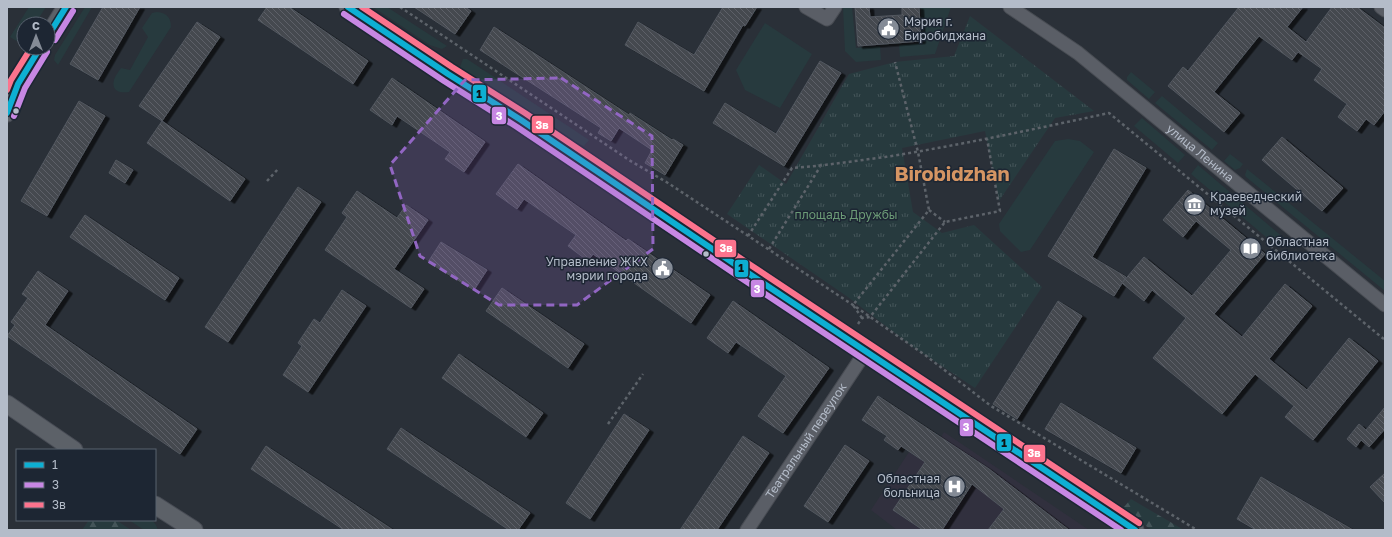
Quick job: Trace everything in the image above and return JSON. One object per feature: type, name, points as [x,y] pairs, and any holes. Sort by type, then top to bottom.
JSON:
[{"type":"main road","points":[[56,23],[66,7]]},
{"type":"main road","points":[[348,7],[448,74],[521,120],[1135,530]]},
{"type":"main road","points":[[7,113],[18,84],[35,56]]},
{"type":"main road","points":[[7,96],[18,84]]},
{"type":"main road","points":[[12,406],[73,449]]},
{"type":"main road","points":[[156,505],[194,530]]},
{"type":"street","points":[[806,7],[827,19],[835,7]]},
{"type":"street","name":"улица Ленина","points":[[1010,7],[1078,54],[1385,305]]},
{"type":"street","points":[[1381,7],[1385,10]]},
{"type":"street","name":"Театральный переулок","points":[[747,530],[866,351]]},
{"type":"path","points":[[400,7],[629,160],[668,183],[853,305],[925,354],[991,406],[1197,530]]},
{"type":"path","points":[[895,62],[918,152],[929,210],[945,222]]},
{"type":"path","points":[[748,236],[792,168],[820,167],[918,152],[1109,113],[1385,340]]},
{"type":"path","points":[[858,324],[862,318],[870,317],[945,222],[1000,211],[987,139]]},
{"type":"path","points":[[768,249],[820,167]]},
{"type":"path","points":[[267,181],[279,168]]},
{"type":"path","points":[[853,305],[929,210]]},
{"type":"path","points":[[853,305],[862,318]]},
{"type":"path","points":[[608,424],[643,374]]},
{"type":"highlighted area","points":[[561,78],[652,136],[653,249],[577,305],[499,305],[420,256],[390,165],[465,80]]},
{"type":"shaded area","name":"Областная больница","points":[[944,432],[1089,530],[897,530],[871,510],[909,452],[925,462]]},
{"type":"green space","points":[[29,7],[46,7],[40,16],[23,16]]},
{"type":"green space","points":[[85,7],[92,7],[58,65],[54,60],[56,53]]},
{"type":"green space","points":[[373,7],[387,7],[447,46],[442,49],[430,45]]},
{"type":"green space","points":[[843,7],[852,7],[856,48],[880,46],[881,60],[856,62],[845,51]]},
{"type":"green space","points":[[921,7],[951,7],[935,54],[900,57],[899,45],[923,43]]},
{"type":"green space","points":[[157,12],[168,16],[171,27],[129,92],[117,91],[113,84],[115,77],[121,68],[130,70],[148,37],[142,28],[152,13]]},
{"type":"green space","name":"площадь Дружбы","points":[[970,16],[1094,111],[1055,118],[999,201],[985,131],[902,148],[913,212],[942,233],[974,225],[1042,287],[975,388],[913,347],[848,297],[727,214],[759,165],[786,184],[849,74],[895,62],[954,56]]},
{"type":"green space","points":[[765,23],[812,54],[780,108],[745,90],[736,70]]},
{"type":"green space","points":[[16,28],[16,40],[10,37]]},
{"type":"green space","points":[[463,59],[467,59],[589,140],[584,146],[564,138],[460,67]]},
{"type":"green space","points":[[1131,72],[1155,92],[1149,99],[1127,80],[1127,77]]},
{"type":"green space","points":[[1162,96],[1218,143],[1212,150],[1155,103]]},
{"type":"green space","points":[[1142,118],[1185,155],[1178,163],[1134,126]]},
{"type":"green space","points":[[1068,139],[1080,141],[1094,152],[1030,250],[1021,252],[1000,231],[999,224],[1055,141]]},
{"type":"green space","points":[[1230,154],[1243,164],[1240,168],[1235,170],[1224,161]]},
{"type":"green space","points":[[1198,165],[1285,239],[1278,247],[1191,174]]},
{"type":"green space","points":[[1247,169],[1385,281],[1385,291],[1246,177],[1245,175]]},
{"type":"green space","points":[[1131,499],[1184,530],[1152,530],[1125,512],[1124,507]]},
{"type":"green space","points":[[88,521],[118,521],[131,530],[82,530]]},
{"type":"green space","points":[[130,521],[153,521],[158,530],[144,530]]},
{"type":"building","points":[[103,7],[140,7],[98,80],[70,64]]},
{"type":"building","points":[[267,7],[289,7],[368,61],[353,84],[258,20]]},
{"type":"building","points":[[414,7],[465,7],[471,11],[455,34]]},
{"type":"building","points":[[723,7],[757,7],[745,26],[743,25],[704,91],[625,45],[638,22],[694,55]]},
{"type":"building","name":"Мэрия г. Биробиджана","points":[[855,7],[869,7],[870,17],[902,15],[902,7],[919,7],[921,41],[858,46]]},
{"type":"building","points":[[1239,7],[1303,7],[1287,27],[1306,42],[1332,7],[1357,7],[1385,28],[1385,111],[1374,125],[1366,119],[1357,131],[1338,117],[1347,104],[1314,80],[1322,69],[1298,52],[1292,60],[1259,36],[1214,92],[1240,113],[1224,132],[1168,86],[1183,67],[1188,71]]},
{"type":"building","points":[[197,22],[220,37],[162,121],[139,106]]},
{"type":"building","points":[[494,27],[629,115],[630,113],[672,140],[673,139],[683,145],[665,175],[645,163],[652,150],[619,128],[611,141],[598,133],[601,128],[480,50]]},
{"type":"building","points":[[820,61],[841,73],[784,166],[713,123],[725,103],[776,134]]},
{"type":"building","points":[[392,78],[485,142],[464,172],[445,159],[450,152],[397,116],[392,125],[370,110]]},
{"type":"building","points":[[79,101],[105,116],[47,216],[21,201]]},
{"type":"building","points":[[162,121],[245,179],[230,201],[147,143]]},
{"type":"building","points":[[1282,137],[1343,188],[1322,211],[1262,160]]},
{"type":"building","points":[[1114,149],[1146,168],[1092,257],[1126,277],[1114,296],[1048,256]]},
{"type":"building","points":[[116,160],[133,170],[125,183],[109,173]]},
{"type":"building","points":[[518,164],[626,241],[628,239],[710,295],[691,323],[593,254],[588,261],[568,246],[576,235],[524,199],[517,209],[496,194]]},
{"type":"building","points":[[298,187],[321,202],[228,342],[205,327]]},
{"type":"building","points":[[1188,190],[1265,254],[1214,314],[1242,337],[1285,284],[1312,306],[1269,359],[1307,390],[1349,338],[1378,361],[1313,440],[1285,417],[1294,406],[1255,374],[1222,414],[1153,358],[1186,318],[1152,290],[1144,301],[1122,283],[1144,257],[1192,296],[1231,250],[1196,221],[1183,237],[1163,220]]},
{"type":"building","points":[[357,191],[397,218],[406,205],[428,220],[394,269],[424,289],[411,308],[325,250],[347,217],[342,213]]},
{"type":"building","points":[[85,215],[179,278],[165,300],[70,237]]},
{"type":"building","points":[[441,242],[487,270],[474,290],[428,262]]},
{"type":"building","points":[[38,271],[68,291],[45,325],[197,429],[180,454],[7,336],[15,325],[11,322],[28,298],[22,294]]},
{"type":"building","points":[[502,288],[584,344],[568,368],[486,311]]},
{"type":"building","points":[[342,290],[366,306],[308,392],[283,375],[302,346],[298,343],[314,319],[320,323]]},
{"type":"building","points":[[733,301],[829,368],[783,433],[758,416],[786,376],[736,342],[728,353],[707,338]]},
{"type":"building","points":[[1058,301],[1082,316],[1017,419],[993,404]]},
{"type":"building","points":[[459,354],[543,413],[526,437],[442,378]]},
{"type":"building","name":"Областная больница","points":[[878,396],[989,469],[1069,530],[988,530],[1004,509],[972,484],[942,530],[923,530],[893,510],[925,462],[901,446],[898,450],[884,440],[887,436],[862,420]]},
{"type":"building","points":[[1061,403],[1136,448],[1121,473],[1045,429]]},
{"type":"building","points":[[1385,407],[1385,429],[1369,447],[1361,440],[1356,447],[1347,439],[1359,424],[1366,430]]},
{"type":"building","points":[[624,414],[649,430],[590,519],[566,503]]},
{"type":"building","points":[[401,428],[530,513],[518,530],[509,530],[387,449]]},
{"type":"building","points":[[743,436],[769,453],[717,530],[680,530]]},
{"type":"building","points":[[845,445],[869,461],[828,522],[804,506]]},
{"type":"building","points":[[266,446],[393,530],[344,530],[251,469]]},
{"type":"building","points":[[1385,473],[1385,503],[1370,487]]},
{"type":"building","points":[[1261,477],[1353,530],[1256,530],[1237,519]]},
{"type":"transit line","name":"1","points":[[56,23],[66,7]]},
{"type":"transit line","name":"1","points":[[348,7],[448,74],[521,120],[1135,530]]},
{"type":"transit line","name":"3в","points":[[362,7],[452,67],[525,113],[1139,523]]},
{"type":"transit line","name":"3","points":[[56,38],[73,11]]},
{"type":"transit line","name":"3","points":[[344,14],[444,81],[517,127],[741,278],[1121,530]]},
{"type":"transit line","name":"3в","points":[[7,90],[11,80],[26,56]]},
{"type":"transit line","name":"1","points":[[7,113],[18,84],[35,56]]},
{"type":"transit line","name":"3","points":[[14,116],[25,88],[45,56]]},
{"type":"place","name":"Мэрия г. Биробиджана","points":[[888,29]]},
{"type":"place","name":"Краеведческий музей","points":[[1195,204]]},
{"type":"place","name":"Областная библиотека","points":[[1250,249]]},
{"type":"place","name":"Управление ЖКХ мэрии города","points":[[663,269]]},
{"type":"place","name":"Областная больница","points":[[955,486]]},
{"type":"district","name":"Birobidzhan","points":[[952,174]]}]
